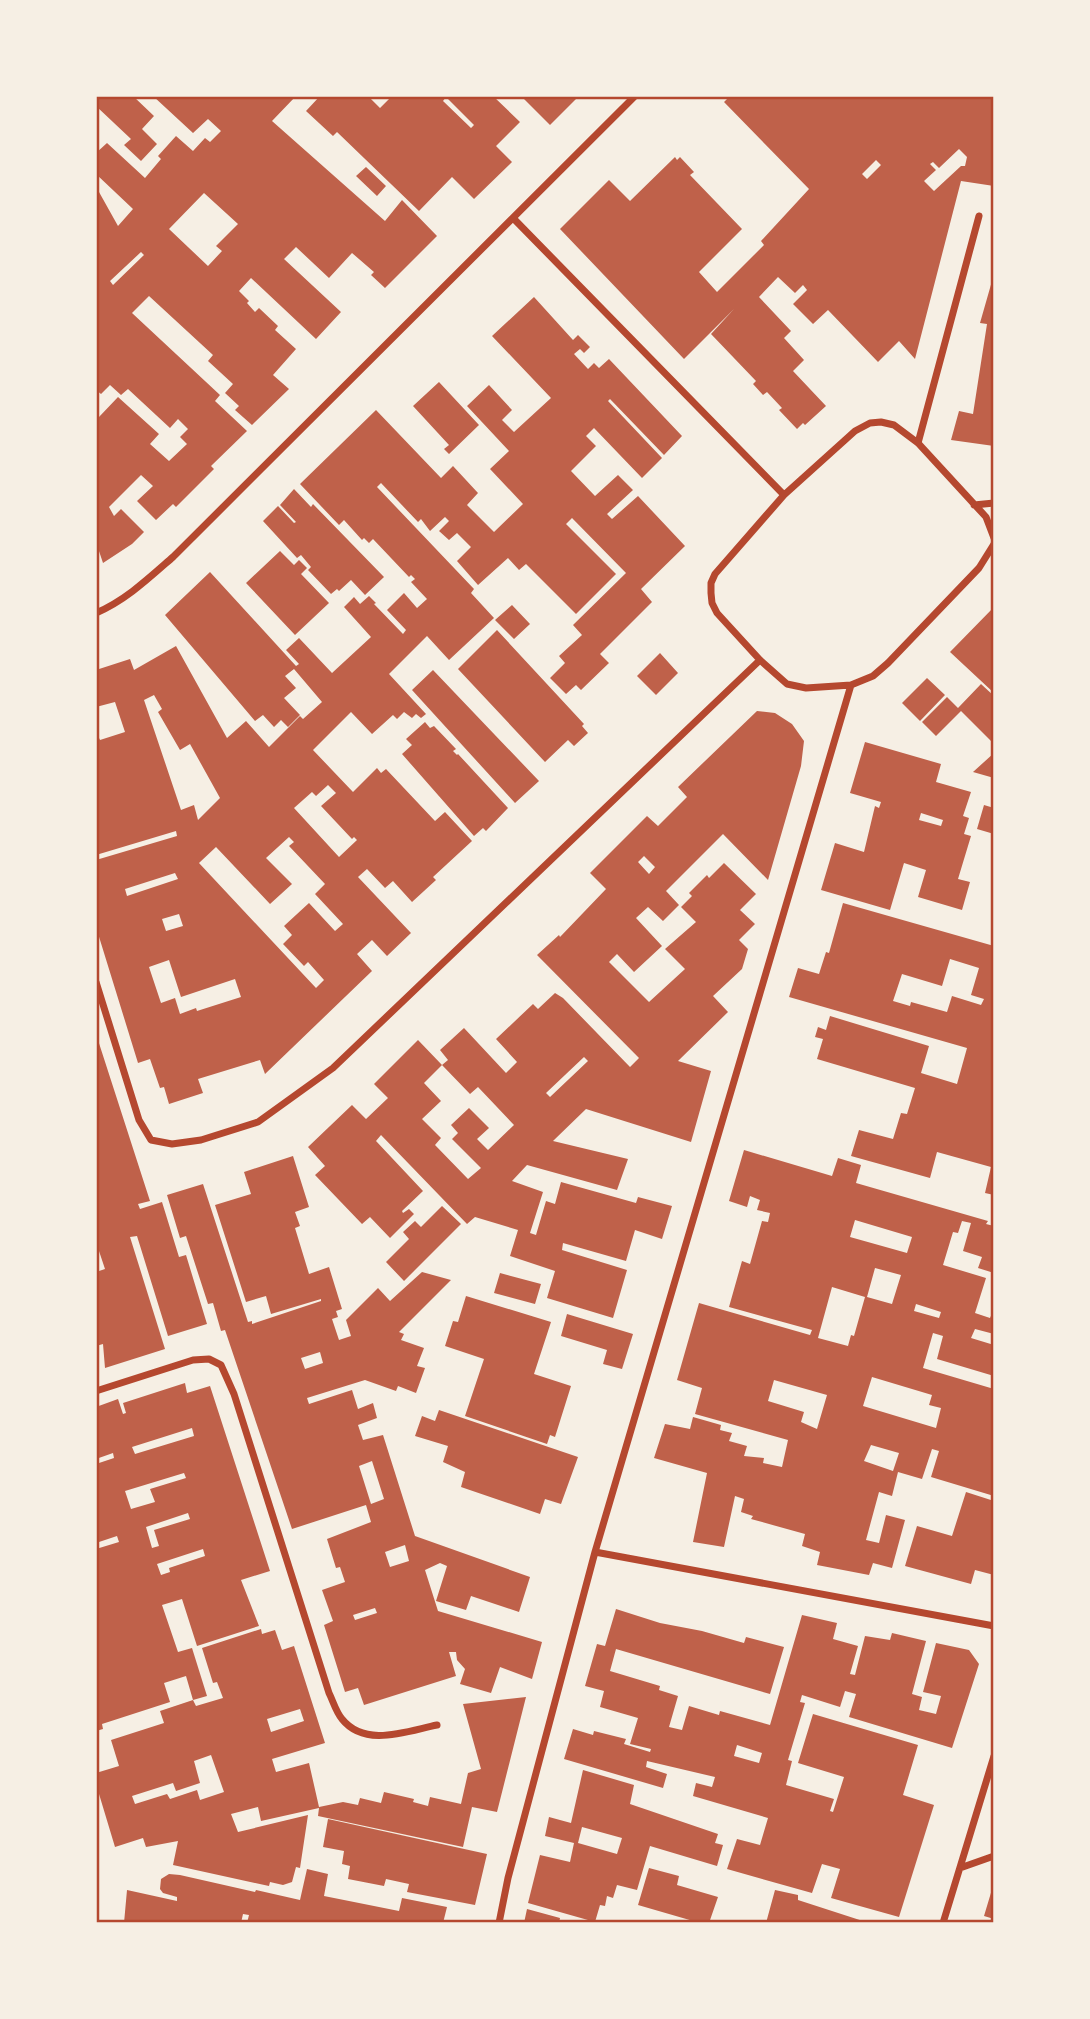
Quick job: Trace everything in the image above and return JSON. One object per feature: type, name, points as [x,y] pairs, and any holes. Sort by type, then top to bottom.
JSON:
[{"type":"street","points":[[96,613],[109,608],[138,587],[173,556],[635,96]]},
{"type":"street","points":[[918,443],[979,216]]},
{"type":"street","points":[[514,219],[784,495]]},
{"type":"street","points":[[994,538],[990,524],[918,443],[894,425],[870,423],[855,431],[784,495],[720,567],[711,583],[712,603],[717,613],[760,660],[787,684],[806,688],[851,685],[873,676],[888,663],[979,568],[994,544]]},
{"type":"street","points":[[974,505],[994,503]]},
{"type":"street","points":[[96,982],[139,1120],[151,1140],[172,1144],[201,1140],[258,1122],[334,1068],[760,660]]},
{"type":"street","points":[[499,1923],[508,1878],[595,1552],[851,685]]},
{"type":"street","points":[[96,1391],[193,1360],[209,1359],[221,1365],[234,1394],[329,1693],[341,1718],[357,1732],[379,1737],[437,1724]]},
{"type":"street","points":[[595,1552],[994,1626]]},
{"type":"street","points":[[943,1923],[994,1756]]},
{"type":"street","points":[[960,1868],[994,1856]]},
{"type":"building","points":[[96,96],[133,96],[154,116],[142,129],[157,144],[141,161],[124,145],[131,139],[96,106]]},
{"type":"building","points":[[153,96],[296,96],[272,121],[385,221],[402,200],[437,236],[385,288],[371,275],[374,272],[352,253],[329,278],[296,247],[284,259],[341,312],[316,339],[251,278],[239,291],[255,312],[259,308],[278,326],[275,330],[296,349],[273,375],[289,389],[252,425],[235,410],[239,406],[225,393],[233,384],[208,361],[213,355],[149,296],[132,313],[220,395],[215,401],[247,431],[211,466],[214,469],[176,507],[173,504],[156,520],[137,501],[153,486],[141,475],[109,507],[114,516],[121,509],[144,532],[132,544],[103,563],[96,542],[96,415],[99,417],[118,397],[159,434],[150,444],[169,461],[187,444],[180,437],[188,429],[178,419],[170,428],[128,389],[121,395],[110,385],[101,394],[96,390],[96,194],[99,192],[118,226],[133,209],[96,174],[96,153],[107,143],[145,178],[161,159],[158,156],[176,136],[193,151],[205,138],[210,142],[221,131],[208,119],[193,133]],"holes":[[[204,193],[238,224],[216,246],[222,251],[208,266],[169,229]],[[141,252],[144,255],[113,285],[110,281]]]},
{"type":"building","points":[[320,96],[368,96],[380,108],[392,96],[493,96],[520,122],[496,146],[512,162],[474,199],[452,177],[419,211],[337,132],[333,136],[306,111]],"holes":[[[446,97],[474,125],[471,128],[443,101]]]},
{"type":"building","points":[[521,96],[579,96],[550,125]]},
{"type":"building","points":[[730,96],[994,96],[994,186],[961,181],[915,359],[899,341],[878,362],[828,310],[813,324],[793,304],[807,290],[803,285],[795,293],[778,277],[759,297],[791,331],[784,338],[804,360],[793,371],[826,406],[797,429],[779,410],[782,408],[767,392],[763,395],[753,384],[756,381],[711,334],[734,309],[684,359],[560,229],[609,180],[630,201],[675,157],[677,160],[680,157],[694,172],[690,175],[742,229],[699,272],[717,292],[764,245],[761,241],[809,189],[724,102]],"holes":[[[959,149],[967,157],[965,166],[961,166],[934,191],[924,181],[936,170],[930,164],[933,162],[939,168]],[[876,160],[881,165],[867,179],[862,174]]]},
{"type":"building","points":[[366,167],[386,186],[377,196],[356,176]]},
{"type":"building","points":[[992,281],[994,446],[951,440],[959,411],[973,414],[987,324],[980,323]]},
{"type":"building","points":[[534,297],[573,340],[578,335],[590,347],[584,353],[580,349],[574,354],[588,369],[594,363],[599,368],[609,359],[682,436],[664,455],[610,399],[608,401],[662,458],[642,478],[594,428],[586,436],[596,446],[571,471],[595,496],[618,475],[633,490],[607,514],[612,519],[638,496],[685,546],[641,589],[652,602],[600,654],[609,663],[581,690],[576,685],[566,694],[550,678],[565,663],[559,656],[582,635],[573,625],[626,573],[572,518],[566,524],[616,574],[576,614],[526,564],[519,570],[508,558],[478,585],[457,561],[471,547],[457,533],[449,540],[439,531],[449,521],[445,517],[430,531],[421,519],[418,522],[381,483],[377,487],[474,589],[471,593],[494,618],[449,660],[427,636],[389,674],[426,714],[421,718],[416,714],[412,718],[404,712],[397,719],[393,715],[372,734],[351,712],[313,750],[353,792],[377,768],[381,773],[386,769],[435,821],[445,812],[472,841],[433,877],[436,880],[412,902],[393,881],[385,888],[367,869],[358,877],[411,933],[387,956],[372,940],[357,954],[372,971],[265,1074],[260,1060],[198,1079],[203,1093],[169,1104],[150,1059],[138,1063],[96,927],[96,860],[177,836],[176,831],[96,855],[96,732],[100,740],[125,732],[115,702],[96,707],[96,670],[130,659],[134,670],[176,646],[227,738],[246,721],[269,747],[300,716],[303,719],[322,702],[294,669],[285,676],[296,688],[284,698],[300,715],[288,727],[281,720],[274,727],[263,715],[255,721],[165,615],[210,572],[296,666],[299,664],[286,650],[299,638],[332,673],[371,637],[344,607],[354,597],[360,604],[369,596],[403,634],[406,630],[387,610],[404,593],[417,608],[427,599],[411,582],[415,579],[411,575],[409,577],[373,539],[369,543],[364,538],[362,540],[344,520],[339,525],[300,484],[376,410],[441,478],[453,466],[478,493],[467,505],[494,532],[523,504],[490,469],[509,451],[467,406],[489,385],[512,410],[502,420],[514,432],[551,398],[492,336]],"holes":[[[154,695],[162,709],[158,712],[180,750],[190,744],[220,798],[198,820],[194,805],[181,810],[144,700]],[[328,785],[336,793],[321,806],[352,839],[354,837],[357,840],[339,857],[294,808],[312,792],[316,796]],[[289,837],[294,842],[289,846],[325,884],[315,894],[343,924],[335,931],[309,903],[284,926],[292,935],[283,944],[304,966],[308,962],[324,980],[316,988],[199,863],[216,847],[270,904],[292,884],[266,858]],[[175,873],[178,879],[127,896],[125,889]],[[179,914],[183,926],[166,931],[162,919]],[[169,960],[181,997],[235,979],[241,997],[180,1014],[175,998],[161,1003],[149,967]]]},
{"type":"building","points":[[439,382],[479,425],[449,454],[444,449],[449,445],[413,406]]},
{"type":"building","points":[[294,489],[311,507],[313,504],[384,577],[365,595],[351,580],[339,591],[337,589],[331,594],[308,570],[311,567],[301,555],[297,558],[263,521],[278,506],[296,522],[280,505]]},
{"type":"building","points":[[280,551],[294,565],[299,560],[307,568],[301,574],[329,603],[295,635],[246,583]]},
{"type":"building","points":[[512,605],[530,624],[514,639],[495,620]]},
{"type":"building","points":[[994,607],[994,693],[950,652]]},
{"type":"building","points":[[497,630],[584,724],[582,726],[588,733],[574,746],[568,740],[545,762],[458,669]]},
{"type":"building","points":[[660,653],[678,673],[656,695],[637,676]]},
{"type":"building","points":[[433,670],[539,781],[515,803],[412,690]]},
{"type":"building","points":[[927,678],[945,695],[920,721],[902,703]]},
{"type":"building","points":[[981,684],[994,696],[994,744],[961,711],[936,736],[922,722],[947,697],[958,708]]},
{"type":"building","points":[[757,711],[775,713],[792,724],[804,741],[801,766],[768,880],[723,834],[666,891],[679,905],[663,921],[648,907],[636,918],[662,946],[634,972],[617,954],[609,962],[649,1002],[685,969],[665,949],[696,922],[681,907],[692,896],[689,893],[724,863],[756,894],[740,910],[755,924],[739,940],[748,949],[742,969],[713,996],[728,1012],[678,1061],[711,1071],[691,1142],[586,1109],[553,1141],[628,1159],[617,1190],[527,1165],[512,1181],[543,1192],[530,1233],[536,1235],[546,1201],[555,1204],[561,1182],[636,1203],[638,1197],[672,1206],[662,1239],[635,1230],[626,1261],[563,1243],[562,1250],[627,1270],[613,1318],[547,1298],[555,1271],[510,1256],[518,1230],[475,1217],[467,1224],[381,1135],[376,1141],[423,1191],[402,1211],[403,1213],[409,1209],[414,1214],[390,1238],[370,1217],[362,1224],[315,1175],[325,1166],[308,1147],[352,1105],[366,1119],[388,1098],[374,1084],[418,1040],[442,1065],[448,1060],[440,1050],[464,1028],[506,1073],[517,1062],[496,1039],[533,1004],[538,1009],[555,993],[630,1067],[639,1058],[537,955],[559,935],[560,937],[606,889],[590,873],[647,816],[658,826],[687,797],[678,787]],"holes":[[[644,856],[655,867],[649,874],[638,862]],[[584,1057],[588,1061],[550,1097],[546,1093]],[[442,1065],[470,1094],[478,1087],[514,1125],[488,1150],[477,1139],[489,1128],[469,1108],[451,1125],[458,1133],[452,1139],[481,1168],[468,1179],[435,1145],[441,1138],[422,1119],[441,1101],[424,1083]]]},
{"type":"building","points":[[425,722],[430,728],[434,726],[456,749],[453,751],[508,808],[486,831],[483,828],[474,836],[402,754],[412,745],[406,739]]},
{"type":"building","points":[[865,742],[941,764],[936,782],[971,792],[963,816],[969,818],[964,834],[971,836],[958,879],[970,882],[962,910],[918,897],[926,870],[904,863],[890,910],[821,890],[835,843],[864,852],[875,806],[879,808],[881,802],[850,793]],"holes":[[[921,813],[943,820],[941,826],[919,820]]]},
{"type":"building","points":[[994,753],[994,778],[973,772]]},
{"type":"building","points":[[984,805],[994,808],[994,834],[977,829]]},
{"type":"building","points":[[843,903],[994,946],[994,1195],[985,1193],[991,1167],[937,1152],[930,1178],[851,1156],[859,1130],[893,1139],[901,1113],[907,1114],[915,1088],[817,1059],[823,1039],[815,1037],[818,1027],[826,1030],[830,1016],[929,1046],[921,1073],[957,1084],[967,1048],[789,997],[798,968],[819,974],[826,952],[829,953]],"holes":[[[950,959],[979,968],[971,995],[984,999],[981,1005],[952,996],[947,1012],[911,1002],[910,1006],[893,1001],[902,974],[942,986]]]},
{"type":"building","points":[[97,1037],[150,1201],[138,1204],[140,1209],[162,1202],[179,1257],[186,1255],[207,1324],[168,1336],[137,1236],[130,1237],[165,1349],[105,1368],[103,1344],[96,1346],[96,1272],[105,1269],[99,1251],[96,1252]]},
{"type":"building","points":[[744,1150],[832,1176],[838,1158],[861,1165],[856,1183],[988,1221],[986,1224],[994,1226],[994,1273],[978,1268],[982,1257],[963,1251],[971,1223],[962,1221],[958,1233],[953,1232],[943,1265],[986,1278],[975,1313],[990,1318],[994,1309],[994,1334],[975,1329],[971,1338],[994,1345],[994,1376],[937,1359],[943,1336],[933,1333],[923,1368],[994,1389],[994,1496],[931,1477],[939,1451],[932,1449],[922,1479],[898,1472],[892,1496],[879,1492],[866,1540],[879,1543],[886,1515],[905,1520],[892,1568],[873,1563],[869,1575],[817,1565],[820,1552],[802,1546],[805,1534],[751,1519],[753,1516],[741,1512],[744,1499],[735,1496],[724,1547],[693,1542],[707,1473],[654,1458],[665,1424],[690,1429],[693,1417],[721,1425],[720,1430],[732,1433],[729,1441],[747,1446],[744,1456],[764,1458],[763,1463],[782,1467],[788,1440],[695,1414],[702,1388],[677,1380],[699,1303],[810,1335],[812,1330],[729,1307],[742,1261],[750,1264],[762,1221],[768,1222],[770,1213],[757,1210],[760,1200],[750,1196],[747,1207],[729,1201]],"holes":[[[855,1220],[912,1237],[907,1253],[850,1237]],[[875,1268],[901,1275],[892,1304],[867,1297]],[[832,1287],[865,1297],[854,1336],[851,1335],[848,1346],[818,1338]],[[916,1304],[941,1312],[939,1318],[914,1311]],[[872,1377],[932,1395],[929,1405],[941,1408],[936,1428],[863,1406]],[[774,1380],[827,1395],[817,1429],[801,1422],[804,1412],[768,1401]],[[871,1445],[899,1453],[893,1471],[864,1461]]]},
{"type":"building","points":[[293,1156],[309,1207],[295,1212],[300,1226],[295,1228],[309,1274],[329,1267],[342,1309],[336,1311],[338,1317],[332,1319],[339,1340],[351,1336],[346,1320],[378,1288],[390,1301],[422,1272],[451,1280],[399,1332],[404,1334],[401,1340],[424,1348],[417,1366],[425,1368],[416,1393],[398,1386],[396,1391],[365,1380],[307,1398],[309,1404],[352,1390],[358,1409],[373,1403],[377,1418],[358,1425],[363,1440],[383,1435],[415,1536],[530,1577],[519,1612],[471,1596],[466,1610],[436,1601],[447,1566],[440,1563],[425,1570],[438,1611],[542,1642],[532,1679],[500,1667],[491,1693],[460,1684],[465,1669],[457,1660],[456,1652],[449,1652],[456,1676],[364,1705],[358,1688],[345,1692],[324,1625],[333,1621],[322,1590],[345,1582],[340,1567],[336,1568],[327,1539],[371,1522],[366,1505],[292,1529],[225,1330],[221,1331],[213,1303],[208,1304],[186,1236],[180,1238],[167,1195],[203,1184],[248,1322],[252,1321],[252,1324],[321,1301],[271,1314],[266,1296],[246,1302],[215,1205],[251,1194],[244,1172]],"holes":[[[320,1352],[323,1363],[305,1369],[301,1358]],[[372,1461],[384,1499],[371,1504],[359,1466]],[[405,1545],[409,1561],[390,1567],[385,1552]],[[375,1608],[377,1613],[355,1620],[353,1615]]]},
{"type":"building","points":[[442,1206],[461,1224],[404,1281],[386,1262],[409,1239],[403,1232],[415,1221],[421,1227]]},
{"type":"building","points":[[500,1273],[541,1284],[535,1304],[494,1293]]},
{"type":"building","points":[[466,1296],[551,1322],[534,1374],[571,1386],[555,1437],[550,1435],[547,1444],[465,1416],[484,1359],[445,1346],[453,1321],[458,1322]]},
{"type":"building","points":[[567,1314],[633,1334],[622,1369],[603,1364],[607,1350],[561,1336]]},
{"type":"building","points":[[185,1383],[187,1393],[210,1386],[270,1571],[241,1580],[259,1626],[197,1646],[182,1599],[162,1605],[178,1652],[192,1648],[207,1696],[193,1700],[186,1676],[164,1683],[170,1702],[102,1724],[103,1729],[96,1731],[96,1549],[119,1542],[117,1536],[96,1543],[96,1464],[114,1458],[113,1453],[96,1459],[96,1407],[118,1399],[123,1414],[126,1413],[123,1403]],"holes":[[[192,1428],[194,1436],[135,1454],[132,1447]],[[184,1473],[186,1478],[150,1489],[155,1502],[131,1509],[125,1491]],[[188,1513],[190,1519],[154,1530],[159,1546],[152,1548],[146,1527]],[[203,1549],[205,1556],[169,1568],[170,1572],[161,1575],[157,1564]]]},
{"type":"building","points":[[439,1410],[578,1457],[561,1504],[545,1499],[540,1514],[461,1487],[465,1472],[443,1462],[448,1446],[415,1436],[422,1416],[435,1421]]},
{"type":"building","points":[[966,1492],[994,1501],[994,1575],[975,1570],[971,1584],[905,1566],[917,1526],[952,1536]]},
{"type":"building","points":[[616,1609],[660,1623],[744,1643],[746,1637],[784,1647],[770,1694],[616,1649],[610,1671],[660,1686],[659,1690],[678,1696],[669,1727],[682,1730],[689,1706],[719,1715],[720,1711],[770,1725],[802,1615],[837,1623],[833,1639],[858,1646],[850,1674],[855,1675],[865,1636],[890,1640],[892,1633],[926,1641],[912,1694],[922,1697],[919,1710],[936,1714],[941,1696],[923,1692],[936,1643],[969,1650],[979,1664],[952,1748],[849,1717],[856,1694],[845,1691],[840,1707],[802,1695],[800,1702],[805,1703],[788,1760],[792,1761],[786,1785],[834,1799],[830,1811],[833,1812],[844,1777],[798,1763],[813,1714],[918,1745],[903,1795],[934,1805],[899,1917],[831,1898],[840,1869],[822,1864],[812,1893],[727,1869],[737,1839],[760,1845],[768,1818],[693,1796],[696,1783],[712,1787],[715,1777],[647,1761],[646,1767],[667,1774],[663,1788],[564,1759],[573,1729],[593,1735],[594,1731],[626,1739],[624,1744],[650,1752],[651,1749],[630,1744],[638,1718],[600,1707],[604,1691],[585,1686],[597,1644],[605,1646]],"holes":[[[737,1745],[762,1753],[759,1763],[734,1756]]]},
{"type":"building","points":[[261,1629],[262,1634],[275,1630],[282,1650],[294,1646],[325,1743],[272,1759],[276,1772],[309,1763],[319,1807],[343,1802],[358,1805],[360,1798],[381,1803],[384,1792],[414,1799],[413,1802],[428,1806],[430,1797],[461,1804],[468,1773],[481,1769],[463,1704],[526,1697],[497,1812],[472,1807],[463,1847],[318,1816],[319,1808],[261,1821],[258,1807],[231,1814],[238,1832],[308,1815],[300,1868],[296,1867],[292,1882],[283,1885],[270,1882],[269,1886],[173,1865],[178,1841],[146,1847],[143,1838],[115,1847],[96,1784],[96,1773],[119,1766],[111,1740],[164,1723],[160,1711],[193,1700],[196,1706],[223,1698],[217,1682],[213,1683],[202,1648]],"holes":[[[300,1709],[304,1721],[271,1732],[267,1719]],[[211,1755],[224,1792],[200,1800],[197,1790],[170,1799],[167,1794],[135,1804],[132,1796],[173,1783],[176,1791],[200,1783],[194,1761]]]},
{"type":"building","points":[[583,1770],[634,1785],[630,1804],[718,1834],[715,1843],[723,1845],[717,1866],[650,1846],[637,1890],[617,1885],[613,1898],[607,1896],[605,1906],[600,1905],[595,1922],[528,1903],[540,1855],[570,1862],[574,1843],[545,1836],[549,1817],[571,1823]],"holes":[[[582,1827],[622,1838],[617,1854],[578,1843]]]},
{"type":"building","points":[[328,1819],[487,1854],[475,1905],[407,1892],[409,1884],[386,1879],[384,1886],[348,1879],[350,1866],[342,1864],[344,1851],[323,1847]]},
{"type":"building","points":[[649,1868],[679,1876],[677,1885],[718,1897],[709,1923],[700,1923],[638,1905]]},
{"type":"building","points":[[307,1869],[328,1874],[324,1896],[399,1911],[402,1898],[447,1907],[443,1923],[247,1923],[249,1915],[243,1914],[241,1923],[124,1923],[127,1890],[177,1901],[177,1897],[163,1893],[160,1889],[161,1879],[169,1874],[300,1900]]},
{"type":"building","points":[[994,1886],[994,1919],[984,1916]]},
{"type":"building","points":[[775,1890],[798,1895],[798,1900],[869,1923],[766,1923]]},
{"type":"building","points":[[527,1909],[560,1918],[559,1923],[524,1923]]}]
